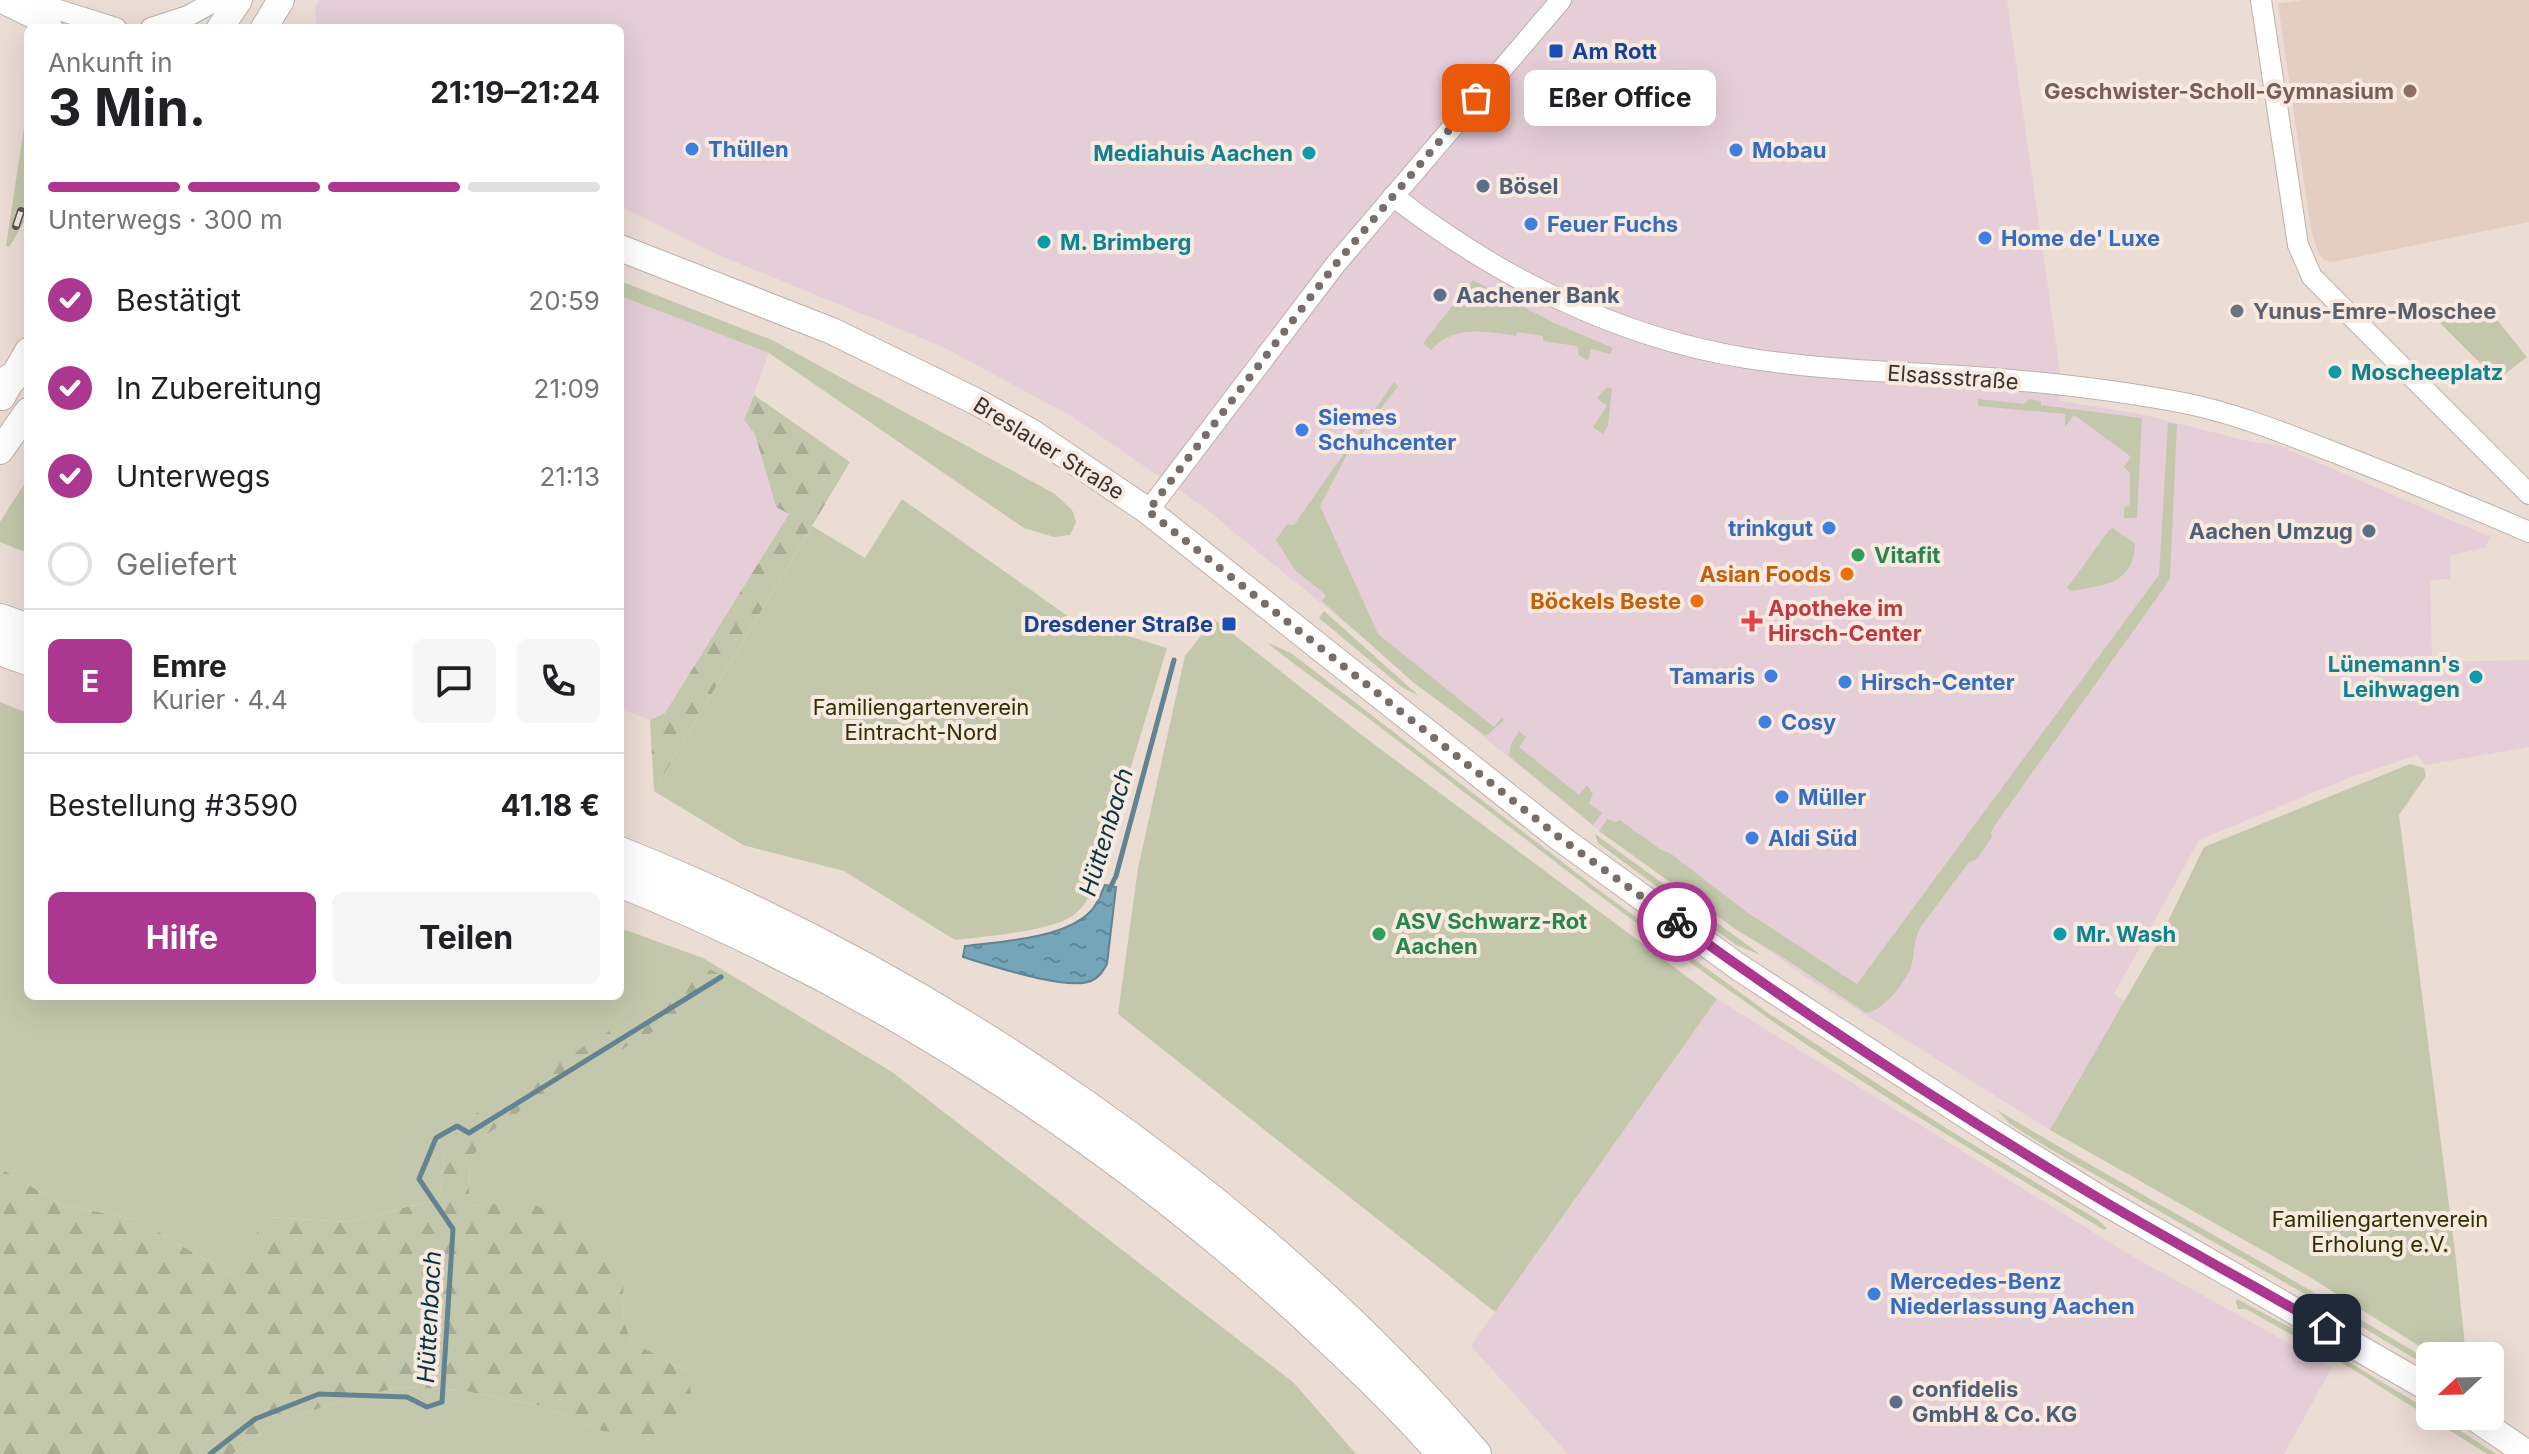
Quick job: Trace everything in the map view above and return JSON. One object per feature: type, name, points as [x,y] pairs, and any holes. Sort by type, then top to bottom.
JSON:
[{"type":"highway","points":[[0,619],[24,628]]},
{"type":"highway","points":[[0,650],[24,659]]},
{"type":"highway","points":[[624,854],[687,879],[857,964],[1004,1049],[1102,1118],[1252,1232],[1352,1324],[1476,1454]]},
{"type":"highway","points":[[624,884],[674,903],[844,986],[998,1079],[1123,1166],[1235,1253],[1335,1344],[1442,1454]]},
{"type":"main road","points":[[223,24],[239,0]]},
{"type":"main road","points":[[266,24],[281,0]]},
{"type":"main road","name":"Breslauer Straße","points":[[624,250],[832,331],[1031,432],[1148,511],[1560,838],[1740,968],[2105,1202],[2416,1381]]},
{"type":"main road","points":[[4,388],[24,357]]},
{"type":"main road","points":[[0,451],[24,417]]},
{"type":"main road","points":[[2493,1430],[2528,1454]]},
{"type":"street","points":[[27,0],[103,24]]},
{"type":"street","points":[[163,24],[188,16],[217,0]]},
{"type":"street","points":[[1148,511],[1284,331],[1393,196],[1561,0]]},
{"type":"street","points":[[2261,0],[2298,245],[2312,277],[2529,494]]},
{"type":"street","points":[[0,2],[45,24]]},
{"type":"street","name":"Elsassstraße","points":[[1393,196],[1456,241],[1547,294],[1644,333],[1689,346],[1766,360],[2044,384],[2188,404],[2271,428],[2442,494],[2529,532]]},
{"type":"shaded area","points":[[319,0],[2007,0],[2060,371],[2060,401],[2140,414],[2252,442],[2278,445],[2490,537],[2486,547],[2450,556],[2451,579],[2430,580],[2432,662],[2529,660],[2529,747],[2425,765],[2417,755],[2346,779],[2199,840],[2114,994],[2125,1001],[2050,1130],[1813,982],[1593,826],[1201,505],[1071,416],[943,347],[716,254],[624,208],[624,24],[317,24],[315,7]]},
{"type":"shaded area","name":"Geschwister-Scholl-Gymnasium","points":[[2302,0],[2529,0],[2529,222],[2332,262],[2324,260],[2318,253],[2311,230],[2278,4]]},
{"type":"shaded area","points":[[624,298],[769,353],[744,420],[755,433],[776,507],[789,514],[665,713],[650,720],[624,710]]},
{"type":"shaded area","points":[[1717,999],[2130,1255],[2332,1367],[2284,1454],[1568,1454],[1471,1346]]},
{"type":"green space","points":[[24,127],[24,222],[9,247],[6,246]]},
{"type":"green space","points":[[1473,280],[1552,322],[1613,348],[1610,354],[1591,349],[1588,361],[1579,355],[1577,346],[1543,341],[1543,336],[1517,332],[1516,336],[1460,333],[1431,350],[1423,343]]},
{"type":"green space","points":[[624,283],[772,340],[1055,494],[1072,510],[1076,522],[1070,535],[1054,537],[1024,528],[769,353],[624,298]]},
{"type":"green space","points":[[2489,310],[2527,357],[2497,380],[2438,321]]},
{"type":"green space","points":[[1394,382],[1398,386],[1347,454],[1320,506],[1378,634],[1494,727],[1502,717],[1504,720],[1486,736],[1414,683],[1322,601],[1326,595],[1295,570],[1276,540],[1287,524],[1294,525]]},
{"type":"green space","points":[[1607,387],[1612,389],[1608,426],[1603,434],[1593,427],[1607,406],[1597,398]]},
{"type":"green space","points":[[754,395],[850,462],[654,791],[650,720],[665,713],[789,514],[776,507],[755,434],[744,420]]},
{"type":"green space","points":[[1978,399],[2025,404],[2028,399],[2041,401],[2041,405],[2142,418],[2137,518],[2124,518],[2124,508],[2130,504],[2130,473],[2124,467],[2131,457],[2126,453],[2074,415],[2065,427],[2065,414],[1978,406]]},
{"type":"green space","points":[[2168,423],[2177,424],[2170,577],[1995,825],[1992,837],[1977,859],[1969,862],[1920,928],[1908,973],[1899,988],[1879,1007],[1866,1013],[1738,931],[1599,831],[1607,819],[1620,820],[1661,850],[1670,853],[1748,913],[1857,984],[2159,575]]},
{"type":"green space","points":[[24,484],[24,551],[0,542],[0,522]]},
{"type":"green space","name":"Familiengartenverein Eintracht-Nord","points":[[902,499],[1072,619],[1167,648],[1096,882],[1080,910],[1052,925],[955,940],[844,871],[743,845],[654,791],[812,526],[865,558]]},
{"type":"green space","points":[[2113,528],[2135,544],[2129,568],[2115,581],[2071,591],[2067,588]]},
{"type":"green space","points":[[1324,611],[1419,696],[1403,688],[1319,618]]},
{"type":"green space","name":"ASV Schwarz-Rot Aachen","points":[[1214,619],[1363,736],[1717,999],[1495,1312],[1118,1014],[1138,868],[1185,656]]},
{"type":"green space","points":[[1266,642],[1291,653],[1600,891],[1771,1015],[2107,1228],[2104,1230],[1932,1126],[1721,985]]},
{"type":"green space","points":[[0,702],[24,711],[24,1000],[624,1000],[624,929],[703,958],[892,1072],[1293,1382],[1356,1454],[233,1454],[271,1426],[325,1406],[400,1387],[460,1390],[543,1406],[602,1431],[687,1372],[631,1341],[622,1315],[624,1283],[526,1201],[469,1206],[470,1162],[486,1135],[531,1102],[445,1152],[439,1199],[348,1222],[267,1217],[233,1276],[138,1220],[63,1205],[0,1168]]},
{"type":"green space","points":[[1519,731],[1526,737],[1519,747],[1579,795],[1587,785],[1593,794],[1589,803],[1602,813],[1593,825],[1509,756],[1511,744]]},
{"type":"green space","name":"Familiengartenverein Erholung e.V.","points":[[2410,764],[2424,768],[2426,776],[2399,815],[2465,1342],[2416,1344],[2308,1276],[2050,1130],[2155,948],[2204,847]]},
{"type":"green space","points":[[1595,834],[1761,955],[1736,945],[1598,843]]},
{"type":"green space","points":[[709,969],[736,983],[532,1102],[486,1135],[470,1162],[469,1206],[526,1200],[607,1242],[624,1283],[622,1315],[631,1341],[687,1372],[697,1421],[652,1435],[602,1431],[543,1406],[460,1390],[400,1387],[325,1406],[271,1426],[233,1454],[0,1454],[0,1168],[63,1205],[138,1220],[233,1276],[266,1217],[348,1222],[439,1199],[445,1152],[461,1123]]},
{"type":"green space","points":[[1997,1110],[2416,1353],[2416,1360],[2050,1149],[2010,1124]]},
{"type":"green space","points":[[2237,1299],[2299,1332],[2416,1403],[2416,1409],[2246,1309],[2238,1309]]},
{"type":"green space","points":[[2449,1430],[2459,1430],[2496,1454],[2487,1454]]},
{"type":"water","points":[[1105,885],[1116,887],[1107,964],[1094,980],[1064,983],[963,957],[965,946],[1031,937],[1078,921],[1097,903]]},
{"type":"waterway","name":"Hüttenbach","points":[[1109,890],[1116,876],[1174,660]]},
{"type":"waterway","name":"Hüttenbach","points":[[210,1454],[255,1419],[319,1394],[407,1397],[427,1407],[442,1402],[453,1229],[419,1179],[436,1138],[457,1126],[469,1133],[721,977]]},
{"type":"railway","points":[[16,226],[21,211]]},
{"type":"way so far","points":[[1476,98],[1335,265],[1148,511],[1560,838],[1677,922]]},
{"type":"place","name":"Am Rott","points":[[1556,51]]},
{"type":"place","name":"Geschwister-Scholl-Gymnasium","points":[[2410,91]]},
{"type":"place","name":"Eßer Office","points":[[1476,98]]},
{"type":"place","name":"Thüllen","points":[[692,149]]},
{"type":"place","name":"Mobau","points":[[1736,150]]},
{"type":"place","name":"Mediahuis Aachen","points":[[1309,153]]},
{"type":"place","name":"Bösel","points":[[1483,186]]},
{"type":"place","name":"Feuer Fuchs","points":[[1531,224]]},
{"type":"place","name":"Home de' Luxe","points":[[1985,238]]},
{"type":"place","name":"M. Brimberg","points":[[1044,242]]},
{"type":"place","name":"Aachener Bank","points":[[1440,295]]},
{"type":"place","name":"Yunus-Emre-Moschee","points":[[2237,311]]},
{"type":"place","name":"Moscheeplatz","points":[[2335,372]]},
{"type":"place","name":"Siemes Schuhcenter","points":[[1302,430]]},
{"type":"place","name":"trinkgut","points":[[1829,528]]},
{"type":"place","name":"Aachen Umzug","points":[[2369,531]]},
{"type":"place","name":"Vitafit","points":[[1858,555]]},
{"type":"place","name":"Asian Foods","points":[[1847,574]]},
{"type":"place","name":"Böckels Beste","points":[[1697,601]]},
{"type":"place","name":"Apotheke im Hirsch-Center","points":[[1752,621]]},
{"type":"place","name":"Dresdener Straße","points":[[1229,624]]},
{"type":"place","name":"Tamaris","points":[[1771,676]]},
{"type":"place","name":"Lünemann's Leihwagen","points":[[2476,677]]},
{"type":"place","name":"Hirsch-Center","points":[[1845,682]]},
{"type":"place","name":"Cosy","points":[[1765,722]]},
{"type":"place","name":"Müller","points":[[1782,797]]},
{"type":"place","name":"Aldi Süd","points":[[1752,838]]},
{"type":"place","name":"ASV Schwarz-Rot Aachen","points":[[1379,934]]},
{"type":"place","name":"Mr. Wash","points":[[2060,934]]},
{"type":"place","name":"Mercedes-Benz Niederlassung Aachen","points":[[1874,1294]]},
{"type":"place","name":"confidelis GmbH & Co. KG","points":[[1896,1402]]},
{"type":"route","points":[[1677,922],[1740,968],[2000,1137],[2105,1202],[2327,1328]]}]
